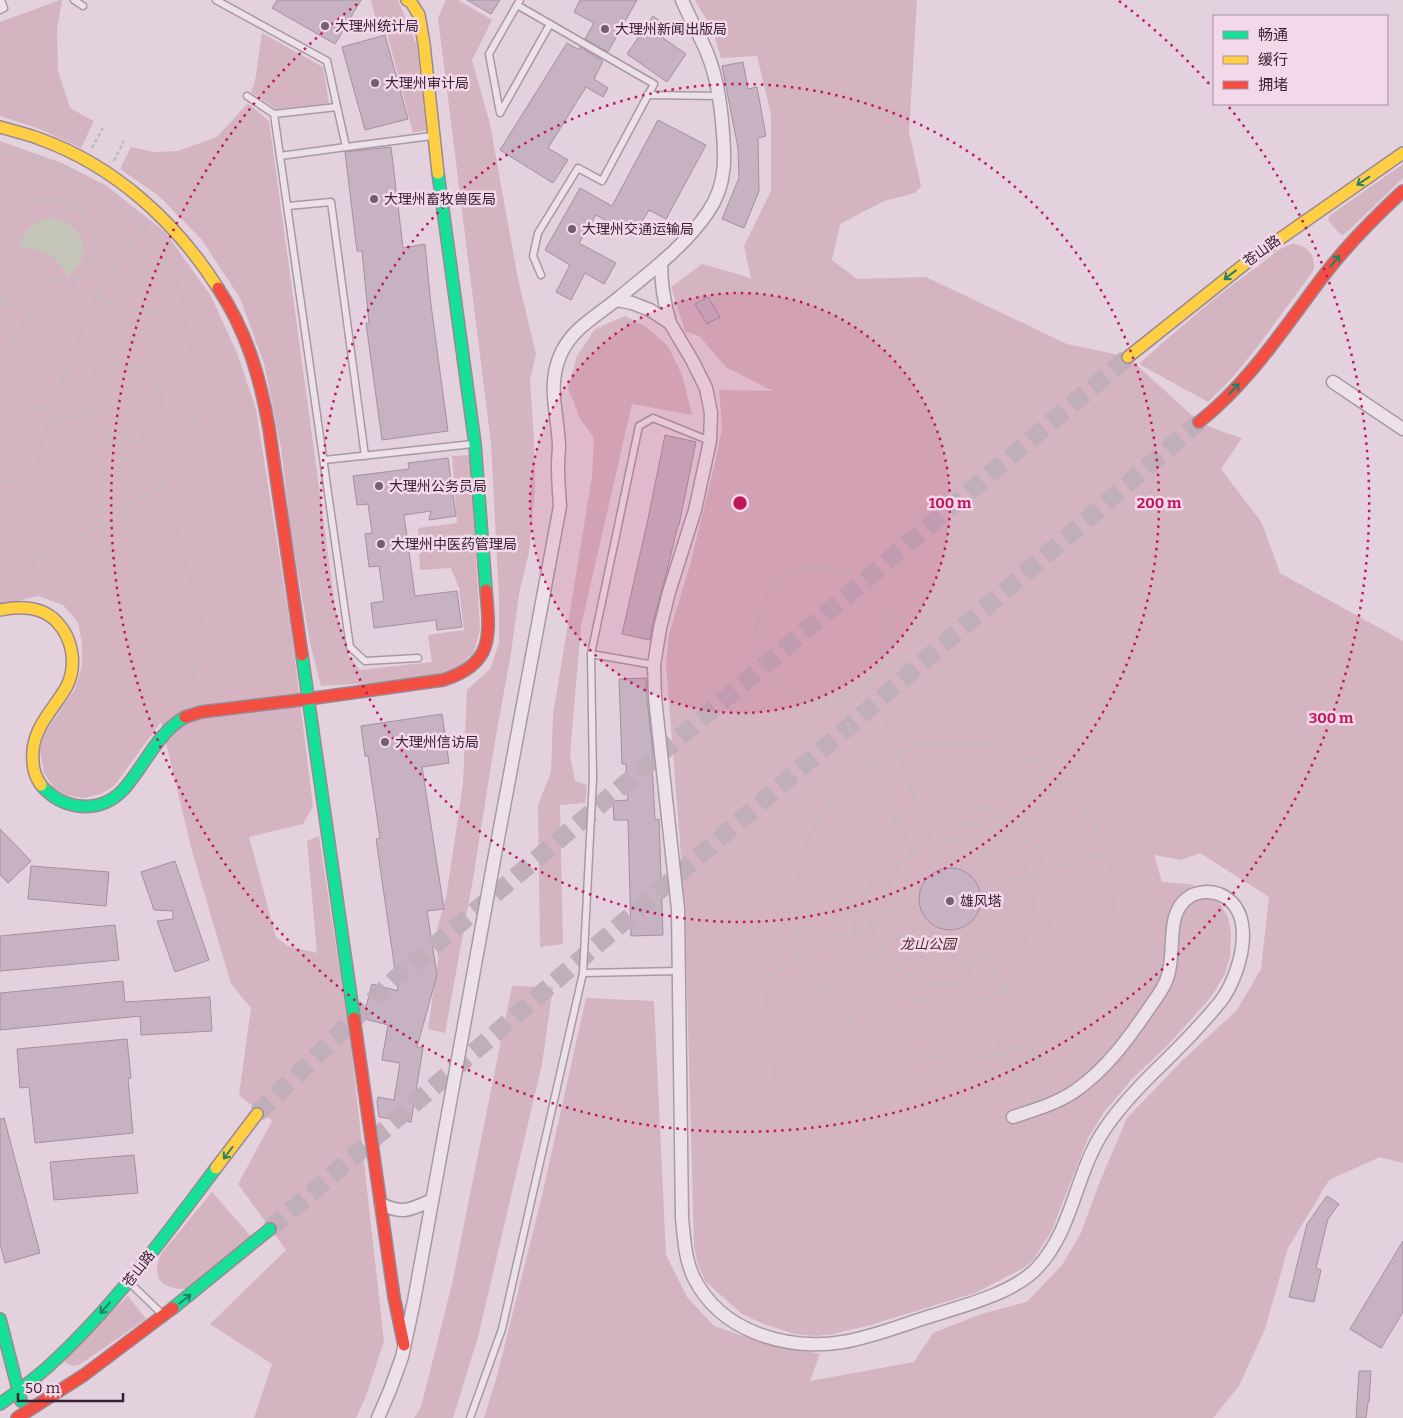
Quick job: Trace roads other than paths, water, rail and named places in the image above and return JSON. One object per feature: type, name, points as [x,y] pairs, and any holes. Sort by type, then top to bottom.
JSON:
[{"type":"street","points":[[378,1418],[397,1372],[404,1345],[560,506],[559,446],[553,387],[555,371],[565,345],[575,332],[668,257],[698,226],[708,213],[718,193],[725,164],[719,96],[709,58],[682,0]]},
{"type":"street","points":[[0,610],[22,607],[50,616],[58,622],[69,640],[73,655],[70,679],[38,729],[31,754],[33,768],[45,790],[55,799],[67,805],[80,807],[93,807],[106,803],[117,796],[173,725],[184,717],[211,711],[442,680],[466,671],[478,661],[486,643],[488,610],[474,444],[421,24],[412,1]]},
{"type":"street","points":[[0,127],[38,138],[86,160],[141,198],[164,218],[203,263],[220,288],[247,341],[257,369],[268,418],[394,1297],[404,1345]]},
{"type":"street","name":"苍山路","points":[[1128,357],[1251,259],[1403,154]]},
{"type":"street","points":[[1199,422],[1222,402],[1253,368],[1325,274],[1356,237],[1403,191]]},
{"type":"street","points":[[660,263],[661,286],[670,323],[706,388],[712,427],[695,510],[669,592],[660,628],[654,665],[678,909],[682,1218],[684,1243],[695,1279],[704,1294],[731,1321],[764,1336],[809,1344],[844,1342],[867,1337],[978,1301],[1020,1281],[1038,1268],[1053,1247],[1062,1231],[1099,1138],[1109,1123],[1133,1093],[1198,1028],[1223,999],[1241,961],[1243,930],[1234,904],[1215,892],[1203,892],[1194,894],[1178,907],[1175,917],[1169,974],[1163,987],[1134,1030],[1095,1074],[1075,1091],[1058,1101],[1013,1117]]},
{"type":"street","points":[[617,300],[650,310],[670,323]]},
{"type":"street","points":[[1333,382],[1403,429]]},
{"type":"street","name":"苍山路","points":[[0,1404],[19,1392],[83,1332],[129,1282],[257,1114]]},
{"type":"street","points":[[381,1204],[403,1211],[410,1210],[432,1200]]},
{"type":"street","points":[[0,1319],[19,1392],[21,1416],[62,1390],[164,1316],[270,1229]]},
{"type":"street","points":[[0,1412],[2,1418]]},
{"type":"lane","points":[[0,10],[4,8],[1,0]]},
{"type":"lane","points":[[74,0],[83,6]]},
{"type":"lane","points":[[216,0],[327,61],[346,147]]},
{"type":"lane","points":[[541,275],[533,256],[538,234],[578,168],[602,181],[654,84],[550,24],[519,3],[489,54],[500,113],[550,24]]},
{"type":"lane","points":[[247,96],[274,114],[338,107]]},
{"type":"lane","points":[[648,96],[719,96]]},
{"type":"lane","points":[[274,114],[350,647],[365,661],[418,658]]},
{"type":"lane","points":[[280,156],[434,135]]},
{"type":"lane","points":[[288,206],[331,202],[365,456]]},
{"type":"lane","points":[[470,1418],[502,1329],[583,973],[593,778],[591,654],[639,426],[653,418],[710,441]]},
{"type":"lane","points":[[324,460],[474,444]]},
{"type":"lane","points":[[591,654],[654,665]]},
{"type":"lane","points":[[583,973],[679,971]]},
{"type":"lane","points":[[129,1282],[164,1316]]},
{"type":"tunnel","points":[[257,1114],[396,978],[1128,357]]},
{"type":"tunnel","points":[[270,1229],[1199,422]]},
{"type":"place","name":"大理州统计局","points":[[325,26]]},
{"type":"place","name":"大理州新闻出版局","points":[[605,29]]},
{"type":"place","name":"大理州审计局","points":[[375,83]]},
{"type":"place","name":"大理州畜牧兽医局","points":[[374,199]]},
{"type":"place","name":"大理州交通运输局","points":[[572,229]]},
{"type":"place","name":"大理州公务员局","points":[[379,486]]},
{"type":"place","name":"大理州中医药管理局","points":[[381,544]]},
{"type":"place","name":"大理州信访局","points":[[385,742]]},
{"type":"place","name":"雄风塔","points":[[950,901]]},
{"type":"park label","name":"龙山公园","points":[[928,944]]}]
